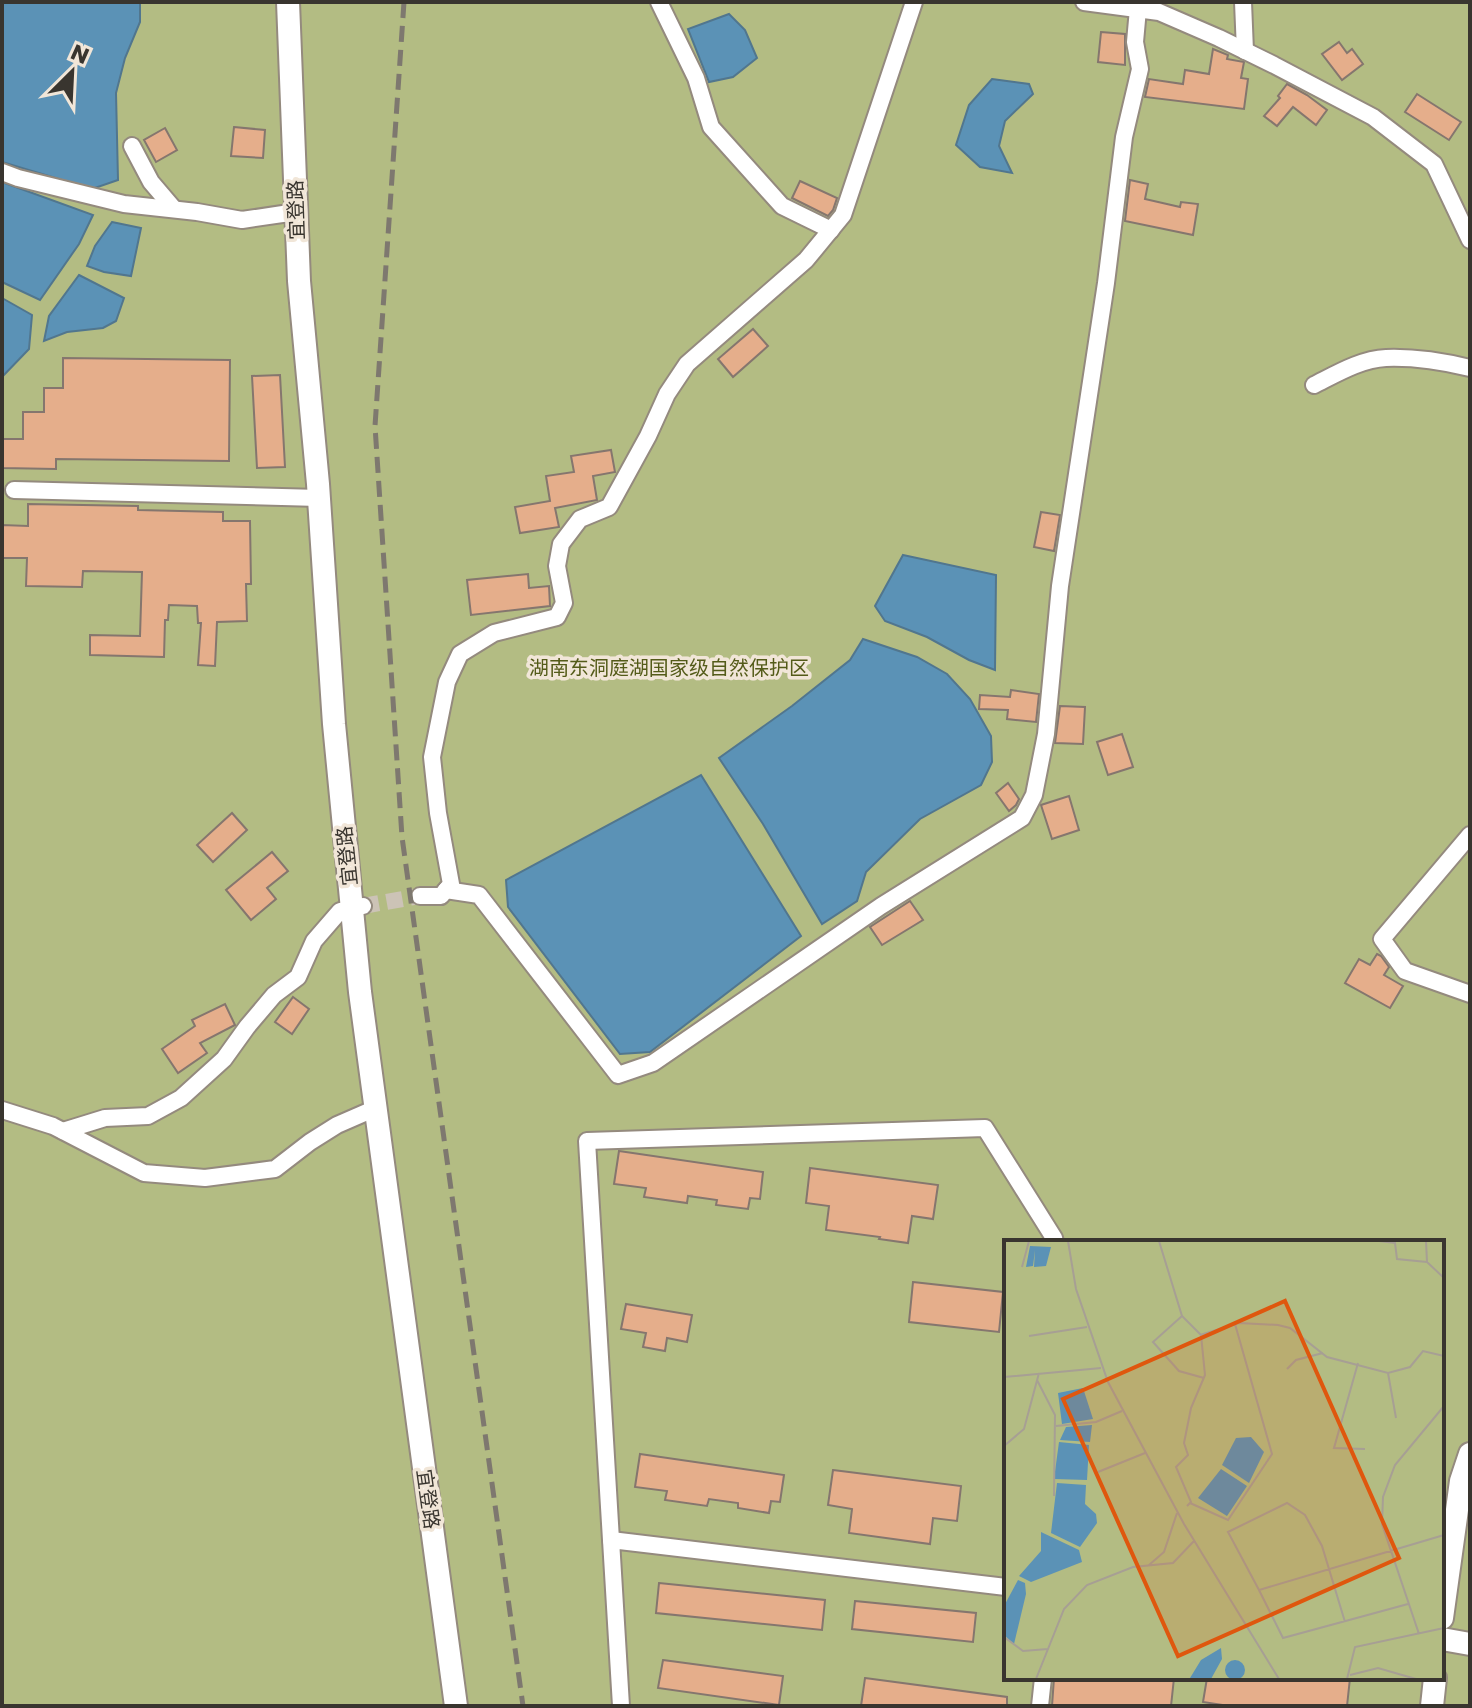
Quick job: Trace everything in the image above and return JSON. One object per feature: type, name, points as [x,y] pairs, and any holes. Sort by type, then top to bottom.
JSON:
[{"type":"street","name":"宜登路","points":[[288,2],[299,281],[319,498],[334,724],[357,908],[360,992],[456,1706]]},
{"type":"street","points":[[659,2],[696,78],[711,127],[782,206],[831,230]]},
{"type":"street","points":[[420,896],[441,896],[451,884],[432,757],[447,682],[460,654],[494,633],[557,617],[564,603],[557,566],[561,544],[580,519],[609,507],[667,394],[687,364],[806,260],[843,215],[914,2]]},
{"type":"street","points":[[1084,2],[1159,12],[1245,51],[1373,117],[1434,164],[1470,240]]},
{"type":"street","points":[[1243,2],[1245,51]]},
{"type":"street","points":[[446,890],[479,895],[618,1075],[653,1063],[881,906],[1022,818],[1034,795],[1046,734],[1060,586],[1106,283],[1124,137],[1140,69],[1135,42],[1138,9]]},
{"type":"street","points":[[132,146],[151,182],[174,209]]},
{"type":"street","points":[[2,172],[124,204],[242,220],[296,212]]},
{"type":"street","points":[[1314,385],[1354,366],[1385,358],[1470,368]]},
{"type":"street","points":[[14,490],[319,498]]},
{"type":"street","points":[[1470,835],[1382,939],[1405,971],[1470,994]]},
{"type":"street","points":[[63,1131],[105,1118],[148,1116],[181,1098],[224,1059],[274,995],[298,977],[314,941],[340,911],[357,908]]},
{"type":"street","points":[[2,1110],[53,1126],[144,1173],[205,1178],[275,1169],[337,1125],[376,1108]]},
{"type":"street","points":[[621,1706],[587,1141],[985,1128],[1054,1240]]},
{"type":"street","points":[[1444,1604],[1461,1481],[1470,1454]]},
{"type":"street","points":[[611,1540],[1004,1587]]},
{"type":"street","points":[[1444,1639],[1470,1644]]},
{"type":"street","points":[[1040,1706],[1043,1680]]},
{"type":"street","points":[[1432,1706],[1435,1680]]},
{"type":"green space","name":"湖南东洞庭湖国家级自然保护区","points":[[2,2],[1470,2],[1470,1706],[2,1706]]},
{"type":"water","points":[[2,2],[140,2],[140,22],[125,58],[116,93],[118,180],[92,189],[2,162]]},
{"type":"water","points":[[729,14],[745,30],[757,58],[733,77],[709,82],[688,29]]},
{"type":"water","points":[[992,79],[1029,84],[1033,94],[1005,121],[999,146],[1012,173],[980,167],[956,145],[969,105]]},
{"type":"water","points":[[2,182],[93,215],[79,244],[40,300],[2,282]]},
{"type":"water","points":[[112,222],[141,228],[131,276],[87,266],[95,246]]},
{"type":"water","points":[[79,275],[124,298],[116,321],[103,328],[67,332],[44,341],[49,316]]},
{"type":"water","points":[[2,298],[32,315],[29,349],[2,377]]},
{"type":"water","points":[[903,555],[996,575],[995,670],[927,637],[885,621],[875,606]]},
{"type":"water","points":[[863,639],[917,657],[947,674],[970,699],[991,736],[992,762],[981,785],[920,819],[866,872],[857,901],[822,924],[763,824],[719,758],[850,660]]},
{"type":"water","points":[[701,775],[801,936],[650,1052],[620,1054],[508,907],[506,880]]},
{"type":"building","points":[[1101,32],[1125,34],[1125,65],[1098,62]]},
{"type":"building","points":[[1339,42],[1347,53],[1352,49],[1363,64],[1342,80],[1322,54]]},
{"type":"building","points":[[1213,49],[1228,55],[1227,59],[1244,62],[1241,78],[1248,79],[1244,109],[1145,97],[1149,79],[1183,84],[1185,70],[1209,74]]},
{"type":"building","points":[[1287,84],[1327,110],[1316,125],[1293,107],[1277,126],[1264,116],[1280,98],[1278,96]]},
{"type":"building","points":[[1417,94],[1461,122],[1449,140],[1405,112]]},
{"type":"building","points":[[234,127],[265,130],[263,158],[231,156]]},
{"type":"building","points":[[165,128],[177,150],[156,162],[144,140]]},
{"type":"building","points":[[1130,180],[1148,184],[1145,199],[1180,207],[1181,202],[1198,204],[1193,235],[1125,221]]},
{"type":"building","points":[[800,181],[837,198],[828,216],[792,198]]},
{"type":"building","points":[[753,329],[768,346],[733,377],[718,359]]},
{"type":"building","points":[[63,358],[230,360],[229,461],[56,459],[56,469],[2,468],[2,439],[23,439],[23,412],[44,412],[44,388],[63,388]]},
{"type":"building","points":[[280,375],[285,467],[257,468],[252,376]]},
{"type":"building","points":[[611,450],[615,472],[593,476],[597,500],[555,508],[559,527],[520,533],[515,507],[550,501],[546,476],[574,472],[571,456]]},
{"type":"building","points":[[28,504],[138,506],[138,510],[223,512],[223,521],[250,521],[251,584],[246,584],[247,621],[217,622],[215,666],[198,665],[201,623],[198,623],[197,606],[169,605],[168,620],[165,620],[164,657],[90,655],[90,635],[140,636],[142,572],[83,571],[82,587],[26,586],[27,558],[2,558],[2,525],[28,526]]},
{"type":"building","points":[[1041,512],[1060,515],[1054,551],[1034,547]]},
{"type":"building","points":[[528,574],[529,588],[549,586],[550,606],[471,615],[467,580]]},
{"type":"building","points":[[1011,690],[1039,694],[1036,722],[1007,719],[1008,710],[979,709],[980,695],[1010,697]]},
{"type":"building","points":[[1060,706],[1085,707],[1083,744],[1055,743]]},
{"type":"building","points":[[1122,734],[1133,767],[1108,775],[1097,742]]},
{"type":"building","points":[[1008,783],[1019,799],[1009,811],[996,793]]},
{"type":"building","points":[[1069,796],[1079,830],[1052,839],[1041,805]]},
{"type":"building","points":[[232,813],[247,830],[213,862],[197,845]]},
{"type":"building","points":[[272,852],[288,871],[267,888],[276,899],[251,920],[226,890]]},
{"type":"building","points":[[910,901],[923,920],[882,945],[870,927]]},
{"type":"building","points":[[1377,954],[1389,967],[1384,975],[1403,986],[1390,1008],[1345,983],[1359,959],[1370,965]]},
{"type":"building","points":[[293,997],[309,1009],[292,1034],[275,1022]]},
{"type":"building","points":[[225,1004],[235,1025],[200,1043],[207,1053],[178,1073],[162,1049],[195,1026],[192,1020]]},
{"type":"building","points":[[619,1151],[763,1172],[760,1199],[750,1198],[748,1209],[716,1205],[717,1200],[688,1196],[687,1203],[644,1197],[646,1188],[614,1184]]},
{"type":"building","points":[[810,1168],[938,1185],[933,1219],[912,1216],[908,1243],[826,1230],[829,1206],[806,1203]]},
{"type":"building","points":[[913,1282],[1003,1292],[999,1332],[909,1322]]},
{"type":"building","points":[[626,1304],[692,1315],[687,1342],[667,1338],[665,1351],[643,1347],[646,1333],[621,1329]]},
{"type":"building","points":[[640,1454],[784,1475],[780,1502],[771,1501],[769,1513],[738,1508],[738,1503],[709,1499],[707,1506],[665,1500],[667,1491],[635,1487]]},
{"type":"building","points":[[833,1470],[961,1486],[957,1521],[933,1518],[930,1544],[849,1533],[852,1509],[828,1505]]},
{"type":"building","points":[[659,1583],[825,1600],[822,1630],[656,1613]]},
{"type":"building","points":[[855,1601],[976,1613],[973,1642],[852,1629]]},
{"type":"building","points":[[663,1660],[783,1676],[779,1705],[658,1688]]},
{"type":"building","points":[[865,1678],[1007,1697],[1007,1706],[861,1706]]},
{"type":"building","points":[[1054,1680],[1174,1680],[1171,1706],[1052,1706]]},
{"type":"building","points":[[1207,1680],[1350,1680],[1347,1706],[1229,1706],[1203,1702]]},
{"type":"tunnel","points":[[363,906],[420,896]]},
{"type":"railway","points":[[404,2],[375,426],[402,837],[523,1706]]}]
